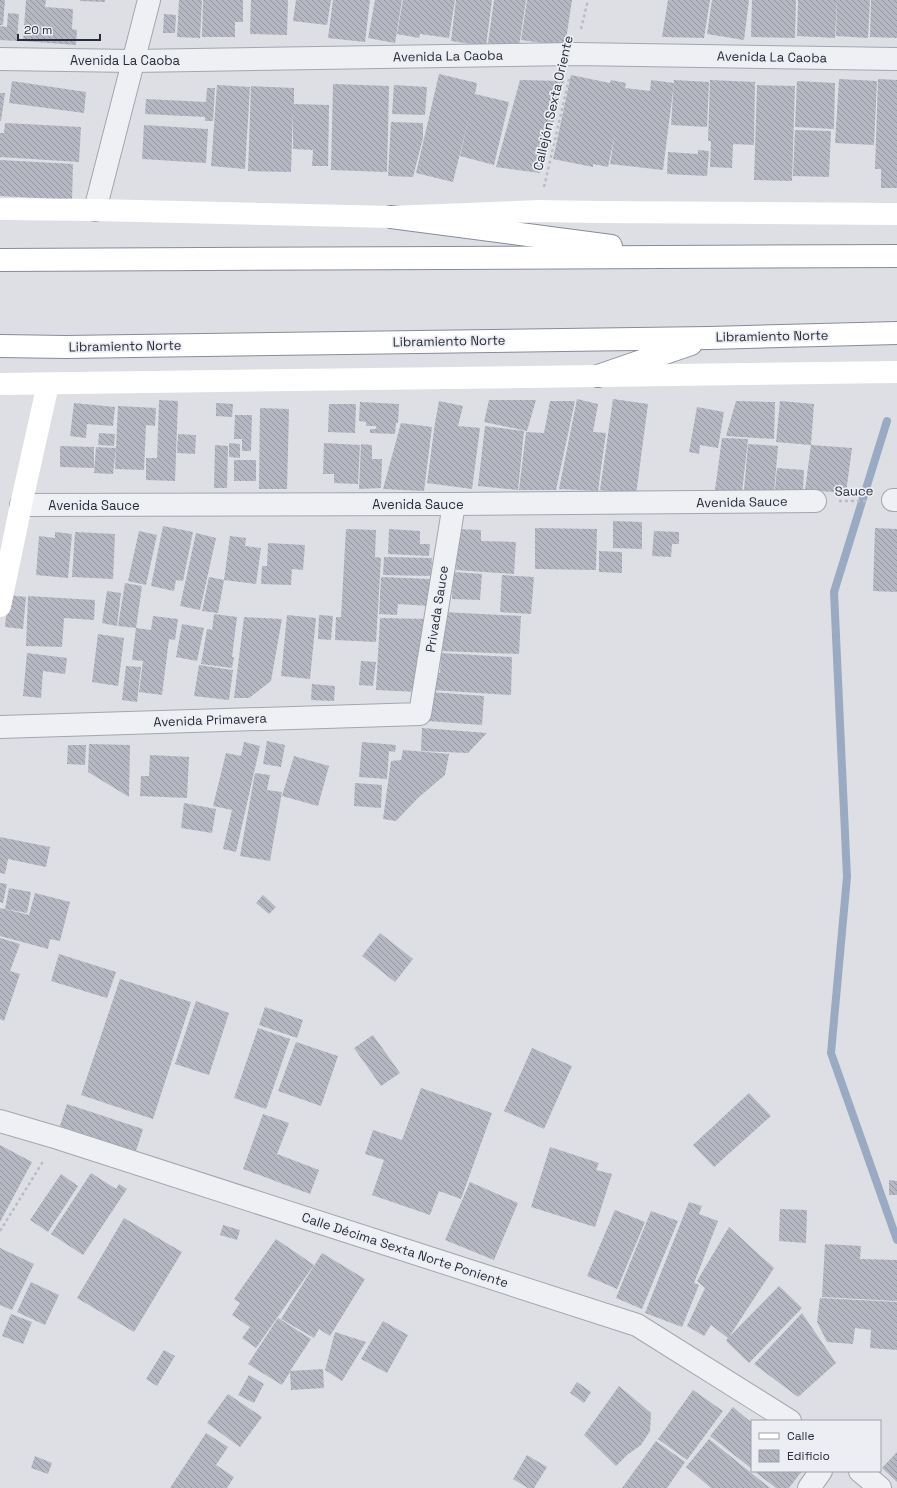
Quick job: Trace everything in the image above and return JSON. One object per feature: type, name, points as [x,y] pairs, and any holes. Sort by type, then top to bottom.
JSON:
[{"type":"main road","points":[[0,209],[391,217],[538,211],[897,214]]},
{"type":"main road","points":[[391,217],[696,257]]},
{"type":"main road","points":[[0,260],[897,256]]},
{"type":"main road","name":"Libramiento Norte","points":[[0,346],[66,347],[709,338],[897,333]]},
{"type":"main road","points":[[598,376],[709,338]]},
{"type":"main road","points":[[0,384],[897,372]]},
{"type":"main road","points":[[0,606],[48,384]]},
{"type":"street","points":[[95,210],[149,0]]},
{"type":"street","name":"Avenida La Caoba","points":[[0,59],[133,61],[575,54],[897,59]]},
{"type":"street","name":"Avenida Sauce","points":[[21,505],[815,501]]},
{"type":"street","name":"Privada Sauce","points":[[420,714],[454,504]]},
{"type":"street","name":"Avenida Primavera","points":[[0,727],[420,714]]},
{"type":"street","name":"Calle Décima Sexta Norte Poniente","points":[[0,1121],[58,1138],[637,1325],[788,1420]]},
{"type":"street","points":[[809,1488],[820,1472]]},
{"type":"street","points":[[861,1472],[880,1488]]},
{"type":"path","name":"Callejón Sexta Oriente","points":[[538,211],[588,0]]},
{"type":"path","name":"Sauce","points":[[815,501],[895,500]]},
{"type":"path","points":[[0,1231],[58,1138]]},
{"type":"building","points":[[0,0],[5,0],[3,25],[0,25]]},
{"type":"building","points":[[26,0],[46,0],[45,7],[73,9],[72,29],[77,30],[76,45],[23,41]]},
{"type":"building","points":[[105,0],[105,2],[80,1]]},
{"type":"building","points":[[179,0],[202,0],[200,38],[177,37]]},
{"type":"building","points":[[203,0],[243,0],[243,22],[235,22],[235,37],[202,37]]},
{"type":"building","points":[[251,0],[288,0],[287,35],[250,34]]},
{"type":"building","points":[[296,0],[331,0],[327,25],[293,21]]},
{"type":"building","points":[[333,0],[370,0],[365,42],[328,38]]},
{"type":"building","points":[[375,0],[402,0],[395,43],[368,38]]},
{"type":"building","points":[[403,0],[455,0],[449,38],[420,34],[419,38],[397,34]]},
{"type":"building","points":[[456,0],[492,0],[486,46],[451,41]]},
{"type":"building","points":[[494,0],[526,0],[519,47],[488,43]]},
{"type":"building","points":[[527,0],[572,0],[565,46],[521,40]]},
{"type":"building","points":[[668,0],[710,0],[704,38],[662,37]]},
{"type":"building","points":[[712,0],[749,0],[744,40],[707,34]]},
{"type":"building","points":[[752,0],[796,0],[795,38],[751,37]]},
{"type":"building","points":[[798,0],[837,0],[835,38],[797,36]]},
{"type":"building","points":[[837,0],[870,0],[868,38],[836,36]]},
{"type":"building","points":[[871,0],[897,0],[897,38],[870,37]]},
{"type":"building","points":[[8,13],[19,14],[17,41],[0,40],[0,26],[7,27]]},
{"type":"building","points":[[164,14],[176,15],[175,33],[163,33]]},
{"type":"building","points":[[439,74],[477,83],[475,94],[509,102],[494,165],[460,156],[470,113],[453,182],[416,173]]},
{"type":"building","points":[[571,75],[610,83],[611,80],[626,83],[625,88],[650,91],[651,80],[674,83],[663,170],[610,164],[615,134],[608,167],[593,164],[593,167],[553,159]]},
{"type":"building","points":[[839,79],[877,81],[874,145],[835,143]]},
{"type":"building","points":[[878,79],[897,80],[897,188],[881,188],[881,169],[875,169]]},
{"type":"building","points":[[520,80],[564,81],[540,173],[496,167]]},
{"type":"building","points":[[674,80],[709,82],[707,127],[671,125]]},
{"type":"building","points":[[710,80],[755,82],[754,145],[733,144],[732,168],[710,167],[711,141],[708,141]]},
{"type":"building","points":[[12,81],[86,92],[84,113],[9,103]]},
{"type":"building","points":[[797,81],[835,83],[834,129],[795,127]]},
{"type":"building","points":[[333,84],[389,86],[387,172],[331,170]]},
{"type":"building","points":[[217,85],[250,87],[245,169],[211,166]]},
{"type":"building","points":[[394,85],[427,87],[425,115],[392,114]]},
{"type":"building","points":[[757,85],[795,86],[792,181],[754,180]]},
{"type":"building","points":[[251,86],[294,88],[294,104],[329,105],[328,166],[312,166],[313,150],[293,149],[293,111],[291,172],[248,171]]},
{"type":"building","points":[[207,88],[215,88],[213,121],[205,121],[205,117],[145,114],[146,99],[206,102]]},
{"type":"building","points":[[0,93],[5,93],[1,121],[0,120]]},
{"type":"building","points":[[391,122],[423,123],[423,138],[413,177],[388,176]]},
{"type":"building","points":[[5,123],[81,127],[79,162],[0,157],[0,133],[4,133]]},
{"type":"building","points":[[144,125],[208,129],[206,163],[142,159]]},
{"type":"building","points":[[795,130],[831,131],[829,177],[793,176]]},
{"type":"building","points":[[698,150],[709,151],[707,176],[667,174],[668,152],[698,154]]},
{"type":"building","points":[[0,160],[73,164],[72,200],[0,196]]},
{"type":"building","points":[[577,399],[598,404],[593,432],[606,433],[598,491],[559,489]]},
{"type":"building","points":[[613,399],[648,404],[636,495],[600,490]]},
{"type":"building","points":[[159,400],[178,401],[175,481],[146,480],[146,458],[157,458]]},
{"type":"building","points":[[489,400],[536,400],[527,431],[484,422]]},
{"type":"building","points":[[439,401],[463,406],[458,426],[480,428],[472,489],[427,483]]},
{"type":"building","points":[[550,401],[575,401],[556,490],[519,490],[526,432],[544,433]]},
{"type":"building","points":[[736,401],[775,402],[774,439],[726,436]]},
{"type":"building","points":[[780,401],[814,404],[811,445],[776,442]]},
{"type":"building","points":[[360,402],[399,404],[398,423],[396,423],[395,434],[370,433],[370,429],[376,429],[376,426],[366,426],[366,422],[359,421]]},
{"type":"building","points":[[74,403],[115,407],[113,426],[87,424],[86,438],[70,436]]},
{"type":"building","points":[[216,403],[233,404],[232,417],[216,416]]},
{"type":"building","points":[[329,404],[356,404],[355,433],[328,432]]},
{"type":"building","points":[[118,406],[156,408],[155,426],[146,425],[144,470],[115,469]]},
{"type":"building","points":[[697,407],[724,412],[718,448],[700,445],[699,454],[689,452]]},
{"type":"building","points":[[260,408],[289,409],[287,489],[259,489]]},
{"type":"building","points":[[235,415],[252,415],[251,451],[242,451],[242,439],[234,439]]},
{"type":"building","points":[[401,423],[432,427],[424,491],[383,489]]},
{"type":"building","points":[[485,426],[524,431],[518,490],[478,486]]},
{"type":"building","points":[[99,433],[115,434],[114,446],[98,445]]},
{"type":"building","points":[[178,434],[196,435],[195,454],[177,453]]},
{"type":"building","points":[[722,438],[748,439],[742,492],[715,490]]},
{"type":"building","points":[[229,443],[240,444],[240,458],[229,457]]},
{"type":"building","points":[[324,443],[360,445],[358,484],[334,483],[334,474],[323,474]]},
{"type":"building","points":[[361,444],[372,445],[372,459],[382,459],[381,488],[359,489]]},
{"type":"building","points":[[748,444],[778,446],[774,493],[744,490]]},
{"type":"building","points":[[215,445],[228,446],[227,488],[214,488]]},
{"type":"building","points":[[811,445],[852,448],[846,493],[805,490]]},
{"type":"building","points":[[60,446],[94,447],[94,468],[60,467]]},
{"type":"building","points":[[96,447],[116,448],[113,474],[94,473]]},
{"type":"building","points":[[234,460],[256,460],[256,481],[234,481]]},
{"type":"building","points":[[777,468],[804,470],[803,491],[775,490]]},
{"type":"building","points":[[613,521],[642,522],[642,549],[613,548]]},
{"type":"building","points":[[163,526],[193,532],[183,581],[176,580],[174,591],[151,586]]},
{"type":"building","points":[[535,528],[597,529],[596,570],[535,569]]},
{"type":"building","points":[[875,528],[897,529],[897,592],[873,591]]},
{"type":"building","points":[[346,529],[376,530],[375,557],[381,558],[376,642],[335,640],[336,617],[341,617]]},
{"type":"building","points":[[389,529],[420,531],[420,544],[430,544],[429,556],[388,554]]},
{"type":"building","points":[[458,529],[481,530],[481,541],[516,542],[514,574],[456,570]]},
{"type":"building","points":[[139,531],[157,535],[146,585],[128,581]]},
{"type":"building","points":[[654,531],[679,532],[679,544],[672,544],[671,557],[652,556]]},
{"type":"building","points":[[55,532],[72,534],[68,578],[36,575],[39,536],[55,538]]},
{"type":"building","points":[[75,532],[115,534],[113,579],[72,577]]},
{"type":"building","points":[[196,533],[216,538],[200,610],[180,606]]},
{"type":"building","points":[[230,536],[246,538],[245,546],[261,548],[256,584],[224,580]]},
{"type":"building","points":[[268,543],[305,545],[303,570],[292,569],[291,585],[261,584],[262,566],[267,566]]},
{"type":"building","points":[[599,551],[622,552],[622,573],[599,572]]},
{"type":"building","points":[[384,557],[432,558],[431,576],[383,575]]},
{"type":"building","points":[[453,572],[482,574],[480,600],[452,599]]},
{"type":"building","points":[[502,575],[534,577],[531,614],[500,612]]},
{"type":"building","points":[[209,577],[224,580],[218,613],[202,611]]},
{"type":"building","points":[[381,577],[430,579],[429,606],[398,604],[397,615],[379,614]]},
{"type":"building","points":[[125,583],[142,586],[136,628],[118,626]]},
{"type":"building","points":[[107,591],[121,593],[117,626],[102,623]]},
{"type":"building","points":[[8,595],[26,597],[23,629],[5,627]]},
{"type":"building","points":[[28,596],[95,600],[94,620],[64,618],[62,647],[26,646]]},
{"type":"building","points":[[443,612],[521,616],[519,654],[441,651]]},
{"type":"building","points":[[214,614],[237,617],[232,668],[201,664],[207,629],[212,630]]},
{"type":"building","points":[[287,615],[316,618],[310,679],[281,676]]},
{"type":"building","points":[[319,615],[333,616],[331,640],[318,639]]},
{"type":"building","points":[[153,616],[178,619],[175,640],[169,639],[162,695],[139,692],[143,661],[132,660],[136,628],[151,630]]},
{"type":"building","points":[[244,617],[282,619],[271,681],[249,698],[234,698]]},
{"type":"building","points":[[380,618],[429,619],[418,692],[376,690]]},
{"type":"building","points":[[182,624],[204,628],[197,661],[176,657]]},
{"type":"building","points":[[98,634],[124,638],[118,686],[92,682]]},
{"type":"building","points":[[27,653],[67,658],[65,674],[43,671],[41,698],[23,696]]},
{"type":"building","points":[[441,653],[512,657],[511,695],[432,690],[433,673],[440,673]]},
{"type":"building","points":[[361,661],[376,662],[373,686],[359,685]]},
{"type":"building","points":[[199,665],[233,670],[229,700],[194,696]]},
{"type":"building","points":[[126,666],[141,667],[137,702],[122,700]]},
{"type":"building","points":[[312,684],[335,686],[334,701],[311,700]]},
{"type":"building","points":[[430,692],[484,696],[482,725],[428,721]]},
{"type":"building","points":[[422,728],[487,733],[468,753],[421,751]]},
{"type":"building","points":[[267,741],[285,745],[281,767],[263,764]]},
{"type":"building","points":[[244,742],[260,746],[236,852],[223,849],[232,810],[213,806],[226,753],[241,756]]},
{"type":"building","points":[[362,742],[396,745],[395,752],[389,751],[387,779],[359,777]]},
{"type":"building","points":[[89,744],[130,745],[129,797],[88,772]]},
{"type":"building","points":[[68,745],[86,745],[85,765],[67,764]]},
{"type":"building","points":[[403,750],[449,754],[445,775],[419,797],[396,821],[383,819],[391,761],[401,760]]},
{"type":"building","points":[[150,755],[189,757],[187,798],[140,796],[141,776],[149,776]]},
{"type":"building","points":[[294,756],[329,766],[318,806],[282,796]]},
{"type":"building","points":[[255,773],[270,775],[267,790],[282,792],[270,861],[240,856]]},
{"type":"building","points":[[355,783],[382,785],[381,808],[354,806]]},
{"type":"building","points":[[184,803],[216,809],[212,833],[181,828]]},
{"type":"building","points":[[0,837],[50,847],[46,867],[8,859],[5,874],[0,873]]},
{"type":"building","points":[[0,883],[7,884],[3,903],[0,902]]},
{"type":"building","points":[[9,888],[31,892],[27,913],[5,909]]},
{"type":"building","points":[[35,893],[70,902],[60,941],[50,939],[48,949],[0,936],[0,908],[29,915]]},
{"type":"building","points":[[263,895],[276,907],[269,914],[256,903]]},
{"type":"building","points":[[380,933],[413,959],[395,982],[362,956]]},
{"type":"building","points":[[0,938],[20,944],[10,971],[20,974],[4,1021],[0,1019]]},
{"type":"building","points":[[59,954],[116,972],[107,998],[51,981]]},
{"type":"building","points":[[120,979],[191,1002],[153,1119],[81,1095]]},
{"type":"building","points":[[196,1001],[229,1013],[209,1075],[175,1064]]},
{"type":"building","points":[[265,1007],[303,1020],[297,1038],[259,1025]]},
{"type":"building","points":[[258,1028],[290,1039],[266,1109],[234,1098]]},
{"type":"building","points":[[373,1035],[400,1073],[381,1086],[354,1048]]},
{"type":"building","points":[[296,1042],[338,1056],[321,1106],[278,1091]]},
{"type":"building","points":[[532,1048],[572,1066],[544,1129],[504,1111]]},
{"type":"building","points":[[421,1088],[492,1113],[461,1199],[439,1191],[430,1215],[372,1195],[384,1160],[365,1154],[373,1130],[402,1140]]},
{"type":"building","points":[[749,1093],[771,1116],[714,1167],[693,1145]]},
{"type":"building","points":[[67,1104],[143,1129],[136,1151],[60,1126]]},
{"type":"building","points":[[263,1114],[289,1123],[277,1154],[319,1170],[310,1194],[243,1169]]},
{"type":"building","points":[[0,1145],[32,1162],[0,1222]]},
{"type":"building","points":[[550,1147],[599,1163],[596,1170],[612,1174],[595,1227],[531,1207]]},
{"type":"building","points":[[91,1173],[116,1189],[119,1184],[127,1189],[83,1255],[51,1234]]},
{"type":"building","points":[[61,1174],[78,1186],[48,1232],[30,1220]]},
{"type":"building","points":[[889,1180],[897,1181],[897,1195],[889,1195]]},
{"type":"building","points":[[470,1182],[518,1203],[494,1260],[445,1240]]},
{"type":"building","points":[[689,1202],[702,1206],[699,1214],[718,1221],[694,1283],[699,1285],[682,1327],[645,1313]]},
{"type":"building","points":[[780,1209],[807,1210],[806,1243],[779,1241]]},
{"type":"building","points":[[615,1210],[645,1222],[617,1289],[587,1276]]},
{"type":"building","points":[[651,1211],[678,1221],[642,1309],[616,1298]]},
{"type":"building","points":[[124,1218],[182,1252],[134,1332],[77,1298]]},
{"type":"building","points":[[223,1225],[240,1230],[237,1240],[220,1235]]},
{"type":"building","points":[[729,1227],[774,1268],[729,1337],[779,1286],[802,1308],[749,1363],[726,1341],[728,1338],[711,1325],[704,1336],[687,1326],[705,1288],[697,1281]]},
{"type":"building","points":[[276,1239],[314,1265],[256,1348],[242,1338],[250,1327],[232,1315],[240,1303],[234,1299]]},
{"type":"building","points":[[825,1244],[861,1246],[860,1259],[897,1260],[897,1301],[822,1297]]},
{"type":"building","points":[[0,1248],[34,1264],[12,1310],[0,1305]]},
{"type":"building","points":[[322,1253],[365,1279],[330,1336],[319,1329],[314,1338],[281,1319]]},
{"type":"building","points":[[31,1282],[59,1295],[45,1325],[17,1312]]},
{"type":"building","points":[[820,1298],[897,1302],[897,1350],[870,1348],[871,1330],[855,1328],[853,1344],[827,1342],[817,1322]]},
{"type":"building","points":[[802,1313],[836,1363],[798,1397],[754,1364]]},
{"type":"building","points":[[11,1314],[32,1322],[23,1344],[2,1336]]},
{"type":"building","points":[[278,1318],[311,1339],[290,1371],[323,1369],[324,1388],[291,1390],[290,1372],[282,1385],[248,1364]]},
{"type":"building","points":[[383,1321],[408,1335],[387,1373],[361,1359]]},
{"type":"building","points":[[335,1332],[366,1342],[342,1381],[325,1370]]},
{"type":"building","points":[[164,1350],[175,1356],[157,1386],[146,1379]]},
{"type":"building","points":[[249,1375],[264,1384],[254,1403],[238,1395]]},
{"type":"building","points":[[577,1382],[591,1392],[584,1403],[570,1393]]},
{"type":"building","points":[[619,1386],[651,1413],[650,1431],[641,1445],[627,1455],[616,1466],[584,1435]]},
{"type":"building","points":[[693,1390],[723,1411],[687,1460],[658,1439]]},
{"type":"building","points":[[228,1394],[262,1417],[240,1447],[207,1423]]},
{"type":"building","points":[[733,1407],[751,1422],[751,1468],[710,1436]]},
{"type":"building","points":[[206,1433],[228,1447],[216,1465],[234,1477],[227,1488],[170,1488]]},
{"type":"building","points":[[709,1439],[770,1488],[711,1488],[686,1467]]},
{"type":"building","points":[[656,1441],[685,1462],[667,1488],[622,1488]]},
{"type":"building","points":[[897,1452],[897,1482],[882,1468]]},
{"type":"building","points":[[527,1455],[547,1467],[534,1488],[528,1488],[513,1479]]},
{"type":"building","points":[[35,1456],[52,1463],[48,1474],[31,1468]]},
{"type":"building","points":[[755,1472],[801,1472],[789,1488],[776,1488]]},
{"type":"waterway","points":[[887,421],[834,592],[847,877],[831,1053],[897,1240]]}]
